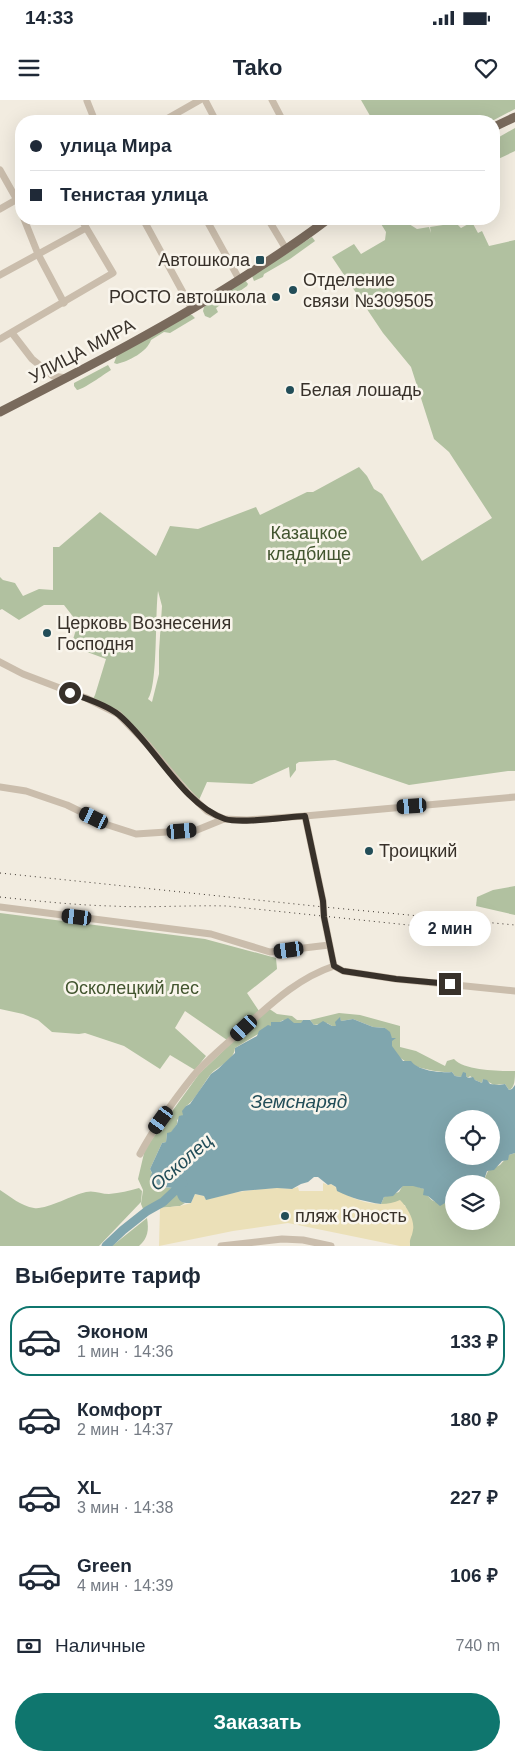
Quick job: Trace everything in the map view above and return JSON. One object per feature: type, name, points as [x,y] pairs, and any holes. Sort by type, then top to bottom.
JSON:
[{"type":"main road","points":[[500,124],[515,117]]},
{"type":"main road","name":"УЛИЦА МИРА","points":[[0,412],[133,343],[192,309],[239,280],[320,225]]},
{"type":"street","points":[[174,115],[200,100]]},
{"type":"street","points":[[205,100],[213,115]]},
{"type":"street","points":[[272,100],[280,115]]},
{"type":"street","points":[[87,102],[92,115]]},
{"type":"street","points":[[0,170],[15,192]]},
{"type":"street","points":[[0,209],[15,200]]},
{"type":"street","points":[[26,225],[38,254],[64,303]]},
{"type":"street","points":[[0,339],[112,274],[84,225]]},
{"type":"street","points":[[146,225],[192,309]]},
{"type":"street","points":[[209,225],[239,280]]},
{"type":"street","points":[[272,225],[286,249]]},
{"type":"street","points":[[0,275],[86,228]]},
{"type":"street","points":[[12,333],[32,359],[53,376],[66,378]]},
{"type":"street","points":[[0,662],[23,674],[86,698],[118,714],[148,745],[186,792],[207,811],[224,819],[247,820],[305,816],[515,797]]},
{"type":"street","points":[[0,787],[26,791],[67,805],[108,825],[136,834],[197,830],[224,819]]},
{"type":"street","points":[[305,816],[326,900],[329,945],[334,966],[343,971],[396,979],[515,991]]},
{"type":"street","points":[[0,907],[211,934],[270,952],[329,945]]},
{"type":"street","points":[[140,1154],[150,1135],[195,1074],[268,1005],[314,973],[334,966]]},
{"type":"street","points":[[221,1246],[282,1239],[303,1240],[331,1246]]},
{"type":"green space","points":[[361,100],[515,100],[515,109],[500,117],[500,115],[370,115]]},
{"type":"green space","points":[[515,128],[515,151],[500,158],[500,137]]},
{"type":"green space","name":"Казацкое кладбище","points":[[382,225],[411,225],[417,229],[429,227],[431,233],[430,227],[458,225],[461,228],[466,225],[474,225],[478,233],[482,231],[489,246],[515,240],[515,771],[409,785],[335,760],[299,762],[296,764],[296,770],[290,778],[289,767],[252,784],[207,782],[199,800],[141,734],[93,699],[106,659],[71,646],[78,623],[64,605],[44,605],[19,620],[2,609],[0,610],[0,577],[3,580],[15,583],[23,596],[39,589],[53,590],[53,547],[59,547],[100,512],[156,556],[170,526],[198,529],[256,507],[260,515],[307,492],[313,492],[359,467],[367,476],[374,489],[382,494],[422,561],[492,518],[449,452],[434,439],[411,367],[383,333],[332,257],[354,244],[361,254],[385,240],[386,232]],"holes":[[[158,591],[162,606],[159,674],[152,702],[148,699],[151,692],[155,665]]]},
{"type":"green space","points":[[312,237],[315,241],[290,259],[264,274],[263,277],[254,281],[252,276],[254,274]]},
{"type":"green space","points":[[245,280],[248,284],[247,286],[216,308],[218,312],[210,318],[205,316],[204,307]]},
{"type":"green space","points":[[187,315],[192,315],[195,318],[170,333],[164,332],[151,340],[142,352],[127,361],[114,363],[117,355]]},
{"type":"green space","points":[[108,365],[111,370],[89,385],[77,390],[74,386],[74,383]]},
{"type":"green space","points":[[515,886],[515,915],[476,906],[477,897],[493,890]]},
{"type":"green space","name":"Осколецкий лес","points":[[0,913],[205,939],[276,958],[277,969],[247,993],[259,1011],[227,1040],[185,1011],[175,1028],[206,1056],[195,1070],[170,1055],[160,1069],[124,1046],[85,1033],[52,1032],[38,1020],[23,1014],[0,1009]]},
{"type":"green space","points":[[268,1008],[277,1014],[303,1020],[301,1024],[283,1020],[271,1022],[271,1026],[235,1048],[229,1060],[211,1074],[193,1100],[186,1106],[183,1115],[177,1120],[177,1124],[171,1133],[167,1133],[166,1142],[162,1143],[150,1169],[158,1187],[173,1188],[182,1202],[185,1203],[180,1206],[160,1208],[146,1216],[141,1204],[143,1190],[138,1179],[145,1149],[199,1074]]},
{"type":"green space","points":[[339,1013],[360,1015],[400,1026],[400,1047],[416,1051],[445,1066],[447,1061],[454,1059],[459,1063],[474,1068],[515,1071],[514,1085],[509,1090],[505,1084],[494,1085],[483,1079],[482,1083],[470,1076],[468,1078],[466,1073],[461,1077],[455,1076],[452,1072],[427,1070],[410,1064],[396,1054],[392,1047],[392,1039],[385,1028],[373,1027],[353,1019],[341,1021],[340,1018],[336,1026],[327,1023],[314,1025],[310,1020]]},
{"type":"green space","points":[[515,1153],[515,1246],[410,1246],[409,1239],[412,1234],[405,1205],[381,1204],[384,1197],[399,1192],[403,1185],[413,1185],[424,1189],[432,1200],[445,1203],[445,1230],[500,1230],[500,1175],[486,1175],[488,1171],[500,1165],[509,1155]]},
{"type":"green space","points":[[139,1188],[142,1191],[141,1202],[99,1246],[0,1246],[0,1190],[16,1201],[39,1208],[86,1192],[92,1191],[109,1194]]},
{"type":"green space","points":[[147,1218],[147,1234],[139,1246],[112,1246]]},
{"type":"sand","name":"пляж Юность","points":[[323,1183],[331,1184],[347,1195],[366,1202],[387,1204],[400,1200],[408,1210],[413,1222],[410,1246],[400,1246],[288,1223],[233,1231],[159,1246],[160,1208],[191,1203],[195,1194],[204,1196],[206,1199],[240,1192],[276,1188],[290,1189],[298,1187],[299,1191],[323,1191]]},
{"type":"water","name":"Земснаряд","points":[[340,1017],[341,1021],[353,1019],[373,1027],[385,1028],[390,1032],[392,1038],[396,1038],[392,1041],[392,1046],[403,1061],[411,1061],[419,1067],[436,1072],[452,1072],[455,1076],[461,1077],[463,1072],[466,1073],[468,1078],[473,1077],[482,1083],[483,1079],[487,1080],[490,1084],[505,1084],[509,1090],[515,1085],[515,1153],[509,1155],[508,1160],[500,1163],[500,1110],[445,1110],[445,1165],[498,1165],[494,1170],[487,1171],[486,1175],[445,1175],[445,1203],[440,1206],[428,1196],[423,1195],[424,1189],[413,1186],[403,1186],[393,1196],[384,1197],[381,1204],[337,1191],[336,1187],[331,1184],[328,1185],[318,1177],[314,1177],[308,1182],[292,1189],[277,1188],[242,1191],[206,1200],[204,1196],[195,1194],[191,1203],[186,1203],[179,1199],[173,1188],[160,1186],[153,1181],[150,1177],[152,1173],[150,1169],[162,1143],[166,1142],[167,1133],[171,1132],[177,1124],[179,1116],[183,1115],[182,1111],[190,1104],[211,1074],[235,1053],[235,1048],[257,1036],[259,1031],[268,1025],[271,1026],[271,1022],[280,1022],[288,1018],[294,1023],[310,1020],[314,1025],[323,1021],[336,1026],[335,1022]]},
{"type":"waterway","name":"Осколец","points":[[106,1246],[147,1211],[163,1202],[183,1183]]},
{"type":"railway","points":[[0,873],[515,925]]},
{"type":"railway","points":[[0,897],[56,903],[140,907],[227,906],[456,930]]},
{"type":"place","name":"Автошкола","points":[[260,260]]},
{"type":"place","name":"Отделение связи №309505","points":[[293,290]]},
{"type":"place","name":"РОСТО автошкола","points":[[276,297]]},
{"type":"place","name":"Белая лошадь","points":[[290,390]]},
{"type":"place","name":"Церковь Вознесения Господня","points":[[47,633]]},
{"type":"place","name":"Троицкий","points":[[369,851]]},
{"type":"place","name":"пляж Юность","points":[[285,1216]]},
{"type":"route","points":[[70,693],[86,698],[118,714],[148,745],[186,792],[207,811],[230,820],[305,816],[323,901],[324,917],[334,966],[343,971],[396,979],[450,984]]}]
